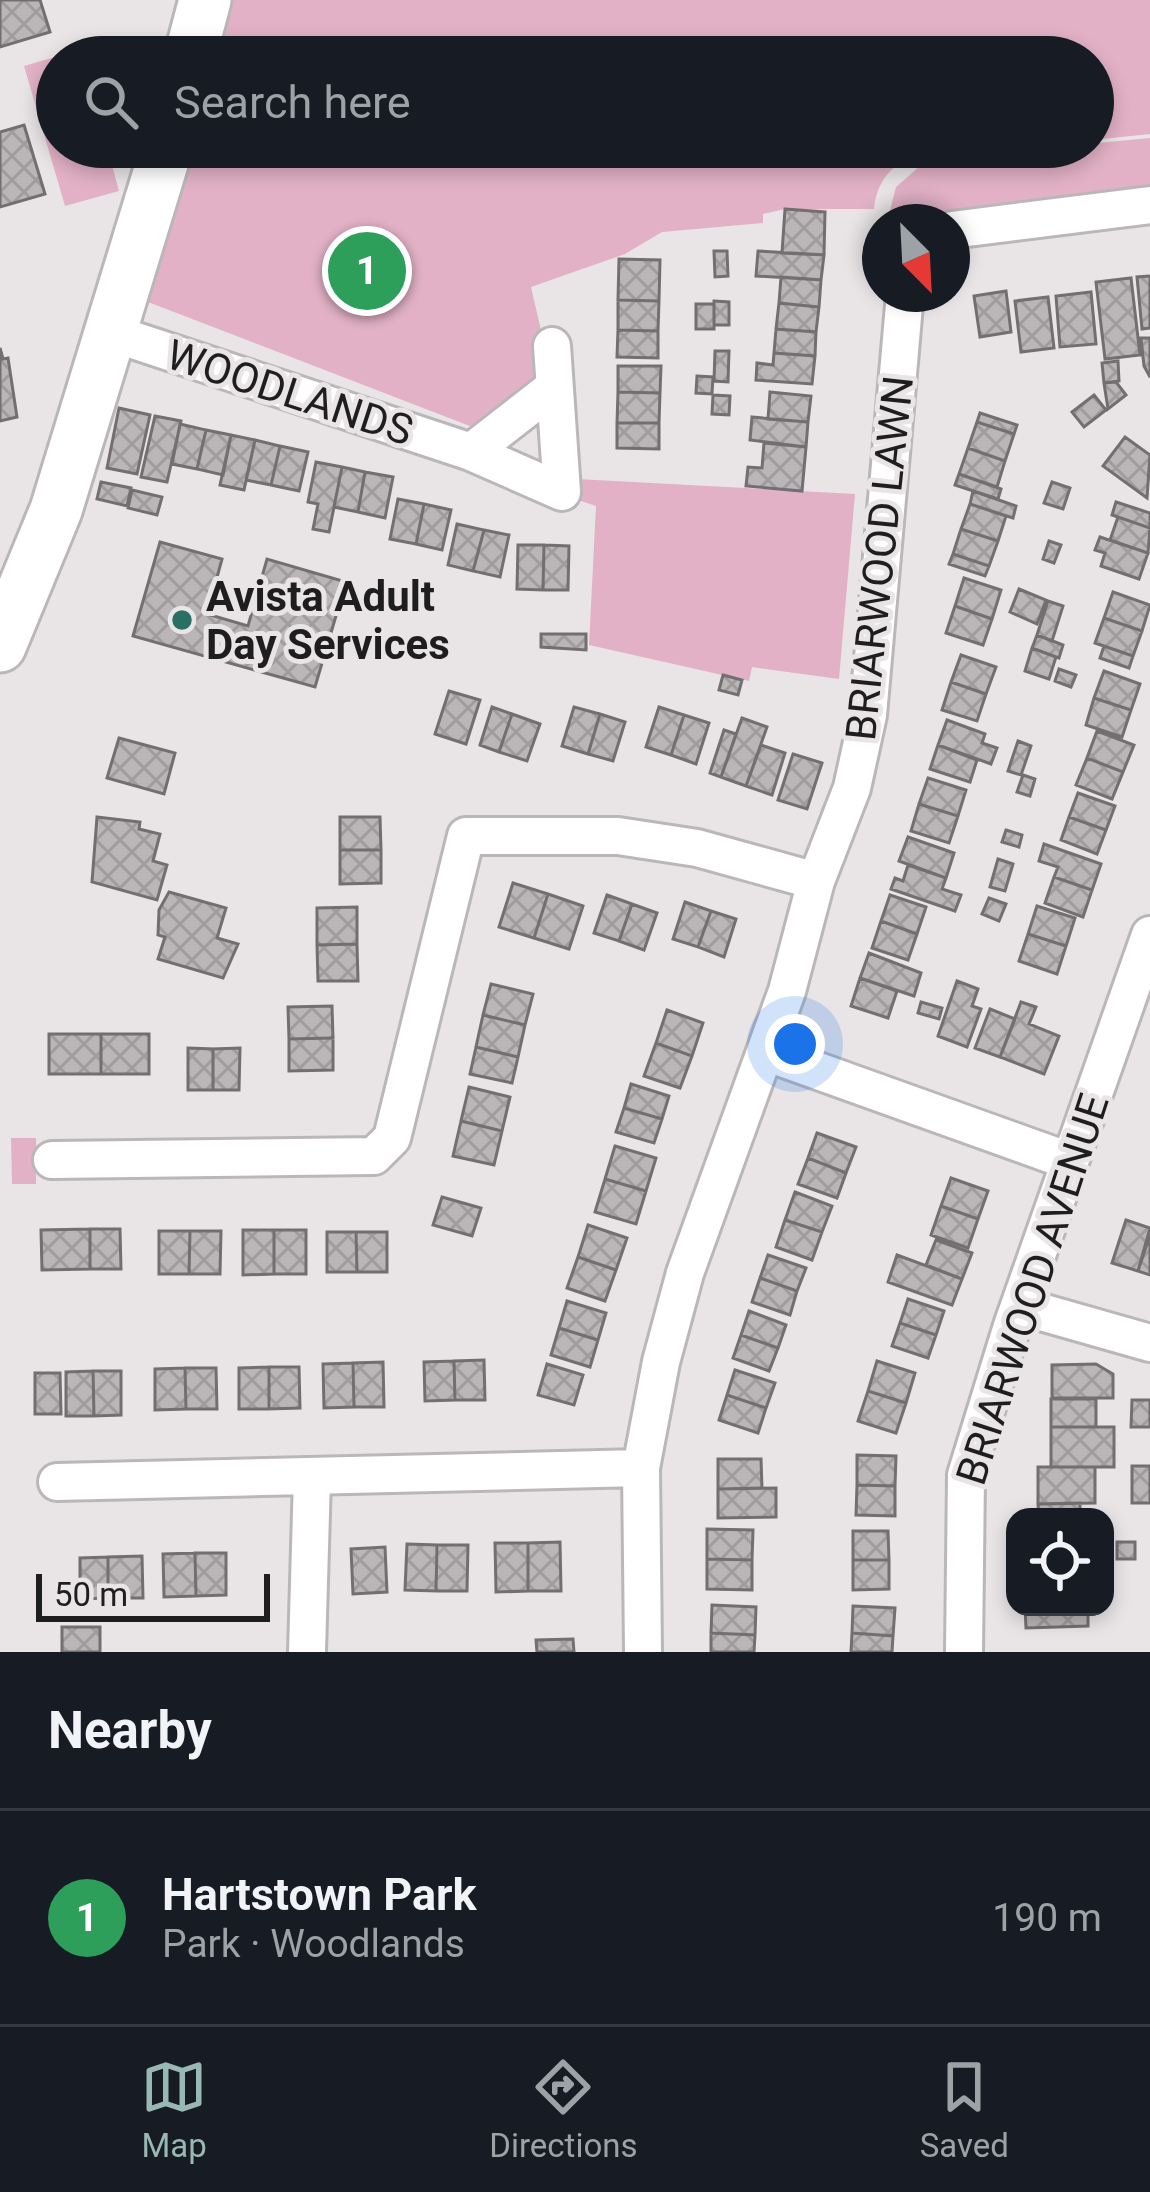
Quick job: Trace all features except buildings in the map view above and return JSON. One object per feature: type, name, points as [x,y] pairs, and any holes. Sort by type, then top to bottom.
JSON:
[{"type":"street","points":[[196,36],[205,0]]},
{"type":"street","points":[[0,646],[56,511],[160,168]]},
{"type":"street","points":[[970,228],[1150,205]]},
{"type":"street","name":"BRIARWOOD LAWN","points":[[643,1652],[640,1468],[685,1273],[765,1052],[816,881],[852,788],[868,715],[903,312]]},
{"type":"street","name":"WOODLANDS","points":[[109,332],[471,452],[562,492],[552,346]]},
{"type":"street","points":[[471,452],[553,388]]},
{"type":"street","points":[[52,1160],[374,1156],[392,1138],[466,836],[617,836],[698,848],[816,881]]},
{"type":"street","name":"BRIARWOOD AVENUE","points":[[964,1652],[963,1493],[1020,1306],[1150,935]]},
{"type":"street","points":[[765,1052],[1070,1161]]},
{"type":"street","points":[[1020,1306],[1150,1342]]},
{"type":"street","points":[[57,1482],[640,1468]]},
{"type":"street","points":[[307,1652],[312,1478]]},
{"type":"shaded area","points":[[231,0],[1150,0],[1150,134],[1114,138],[1114,36],[222,36]]},
{"type":"shaded area","points":[[36,63],[36,107],[24,66]]},
{"type":"shaded area","points":[[1150,138],[1150,189],[970,212],[970,204],[892,204],[896,187],[918,168],[1114,168],[1114,141]]},
{"type":"shaded area","points":[[54,168],[113,168],[119,191],[65,206]]},
{"type":"shaded area","points":[[185,168],[894,168],[880,186],[875,204],[862,204],[862,209],[785,209],[763,214],[763,223],[662,232],[625,254],[531,287],[549,365],[475,428],[148,302]]},
{"type":"shaded area","points":[[577,479],[855,494],[839,679],[752,667],[749,681],[589,645],[596,506],[572,498]]},
{"type":"shaded area","points":[[11,1138],[36,1138],[36,1184],[12,1184]]},
{"type":"place","name":"Hartstown Park","points":[[367,271]]},
{"type":"place","name":"Avista Adult Day Services","points":[[182,620]]}]
